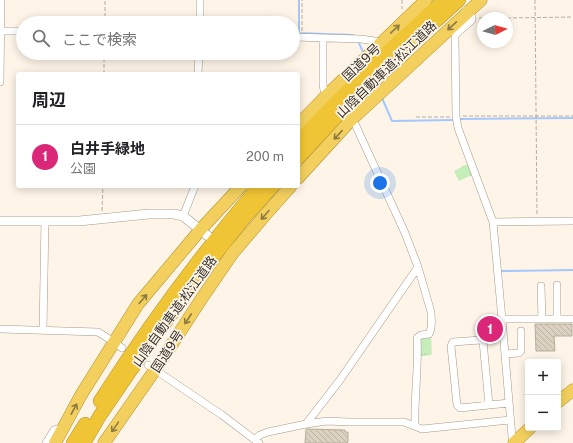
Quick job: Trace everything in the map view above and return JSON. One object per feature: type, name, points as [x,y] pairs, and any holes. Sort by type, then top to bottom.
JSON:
[{"type":"highway","name":"国道9号","points":[[300,123],[328,97],[381,42],[426,0]]},
{"type":"highway","name":"山陰自動車道;松江道路","points":[[300,140],[384,55],[444,0]]},
{"type":"highway","points":[[300,176],[349,118],[464,7],[481,0]]},
{"type":"highway","name":"山陰自動車道;松江道路","points":[[300,156],[393,60],[464,7]]},
{"type":"highway","points":[[56,443],[81,395],[118,345],[138,304],[205,232],[239,188]]},
{"type":"highway","name":"山陰自動車道;松江道路","points":[[73,443],[118,373],[157,317],[198,262],[257,188]]},
{"type":"highway","name":"山陰自動車道;松江道路","points":[[84,443],[129,373],[206,266],[246,216],[271,188]]},
{"type":"highway","name":"国道9号","points":[[104,443],[151,368],[202,298],[229,252],[289,188]]},
{"type":"highway","points":[[561,400],[573,390]]},
{"type":"highway","points":[[515,443],[527,431]]},
{"type":"street","points":[[0,82],[1,0]]},
{"type":"street","points":[[200,0],[200,16]]},
{"type":"street","points":[[464,7],[472,17],[472,20],[456,34],[455,37],[456,116],[458,128],[493,222],[512,437],[515,443]]},
{"type":"street","points":[[0,31],[16,31]]},
{"type":"street","points":[[300,37],[361,39],[381,42]]},
{"type":"street","points":[[323,38],[323,85],[328,97]]},
{"type":"street","points":[[198,72],[199,60]]},
{"type":"street","points":[[349,118],[355,124],[398,219],[418,267],[431,312],[431,331],[428,334],[419,336],[418,338],[419,354],[414,410],[415,426]]},
{"type":"street","points":[[183,216],[194,188]]},
{"type":"street","points":[[0,221],[80,221],[166,213],[183,216],[205,232]]},
{"type":"street","points":[[43,330],[45,221]]},
{"type":"street","points":[[493,222],[573,221]]},
{"type":"street","points":[[306,424],[340,380],[418,267]]},
{"type":"street","points":[[557,285],[557,319]]},
{"type":"street","points":[[541,286],[542,319]]},
{"type":"street","points":[[502,319],[573,319]]},
{"type":"street","points":[[0,329],[98,332],[118,345]]},
{"type":"street","points":[[505,354],[519,353],[521,350],[521,330]]},
{"type":"street","points":[[489,405],[483,341],[453,342],[451,346],[457,405],[460,408],[509,403]]},
{"type":"street","points":[[151,368],[222,415],[257,441],[260,435],[268,432],[327,421],[404,422],[422,429],[511,420]]},
{"type":"street","points":[[46,443],[54,430],[58,429],[62,431]]},
{"type":"path","points":[[104,16],[105,0]]},
{"type":"path","points":[[302,0],[302,32]]},
{"type":"path","points":[[535,0],[537,221]]},
{"type":"path","points":[[513,18],[573,17]]},
{"type":"path","points":[[104,60],[104,72]]},
{"type":"path","points":[[416,117],[573,116]]},
{"type":"path","points":[[102,219],[103,188]]},
{"type":"green space","points":[[467,164],[472,175],[459,181],[454,171]]},
{"type":"green space","points":[[499,321],[500,333],[486,334],[486,339],[481,336],[480,324]]},
{"type":"green space","points":[[431,336],[432,354],[421,356],[420,338]]},
{"type":"building","points":[[535,324],[572,324],[572,336],[554,336],[555,351],[536,351]]},
{"type":"building","points":[[306,429],[345,430],[345,432],[348,432],[348,442],[305,443]]},
{"type":"waterway","points":[[299,0],[299,16]]},
{"type":"waterway","points":[[300,33],[355,36]]},
{"type":"waterway","points":[[358,41],[363,52]]},
{"type":"waterway","points":[[382,98],[392,121],[454,120]]},
{"type":"waterway","points":[[459,119],[573,118]]},
{"type":"waterway","points":[[501,271],[573,270]]},
{"type":"place","name":"白井手緑地","points":[[490,329]]}]
